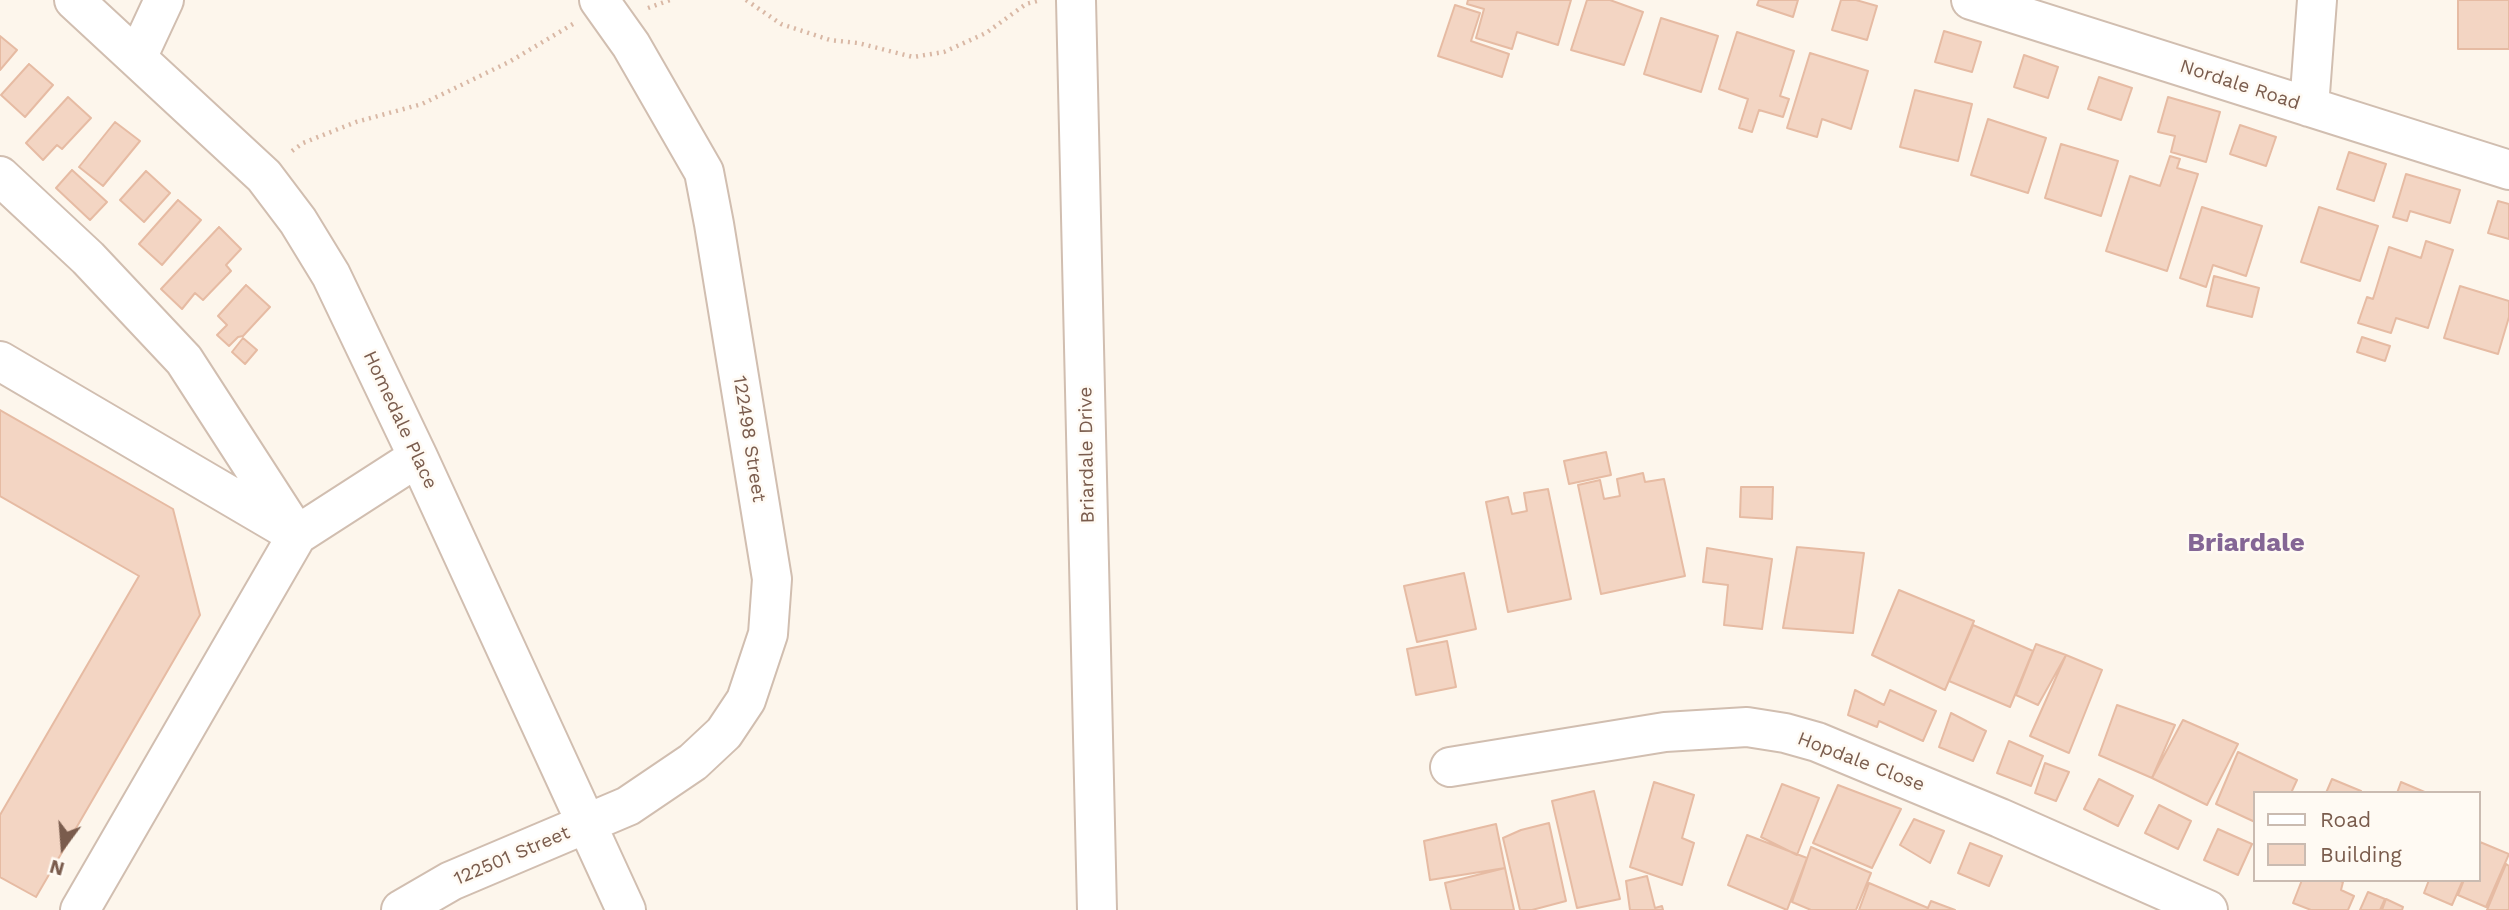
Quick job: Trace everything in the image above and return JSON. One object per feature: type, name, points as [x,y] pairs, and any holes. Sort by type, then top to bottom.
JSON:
[{"type":"street","name":"Homedale Place","points":[[74,0],[264,176],[298,221],[331,275],[418,457],[626,910]]},
{"type":"street","points":[[137,58],[164,0]]},
{"type":"street","name":"Briardale Drive","points":[[1076,0],[1097,910]]},
{"type":"street","name":"Nordale Road","points":[[1971,0],[2509,170]]},
{"type":"street","points":[[2309,107],[2317,0]]},
{"type":"street","name":"122498 Street","points":[[587,825],[628,806],[659,786],[693,762],[724,733],[746,700],[761,661],[771,611],[772,579],[704,172],[631,45],[602,3]]},
{"type":"street","points":[[0,176],[88,258],[184,360],[298,535]]},
{"type":"street","points":[[0,361],[298,535]]},
{"type":"street","points":[[80,910],[298,535],[418,457]]},
{"type":"street","name":"Hopdale Close","points":[[1450,767],[1665,732],[1747,727],[1786,733],[1817,742],[2000,818],[2208,910]]},
{"type":"street","name":"122501 Street","points":[[401,910],[451,881],[587,825]]},
{"type":"path","points":[[746,0],[781,24],[830,40],[858,43],[914,57],[944,52],[986,33],[1026,4],[1041,0]]},
{"type":"path","points":[[264,176],[303,143],[356,122],[422,104],[509,62],[602,3]]},
{"type":"building","points":[[1468,0],[1571,0],[1558,45],[1517,32],[1512,49],[1476,38],[1484,9],[1467,4]]},
{"type":"building","points":[[1587,0],[1610,0],[1643,12],[1624,65],[1571,50]]},
{"type":"building","points":[[1759,0],[1798,0],[1793,17],[1757,5]]},
{"type":"building","points":[[1841,0],[1856,0],[1877,6],[1867,40],[1832,30]]},
{"type":"building","points":[[2458,0],[2509,0],[2509,49],[2458,49]]},
{"type":"building","points":[[1455,5],[1480,13],[1471,41],[1509,54],[1502,77],[1438,56]]},
{"type":"building","points":[[1661,18],[1718,36],[1701,92],[1644,74]]},
{"type":"building","points":[[1944,31],[1981,42],[1972,72],[1935,62]]},
{"type":"building","points":[[1737,32],[1794,51],[1780,96],[1789,99],[1783,117],[1759,110],[1752,132],[1739,128],[1748,99],[1719,89]]},
{"type":"building","points":[[0,36],[17,50],[0,70]]},
{"type":"building","points":[[1810,53],[1868,71],[1851,129],[1822,119],[1817,137],[1787,128]]},
{"type":"building","points":[[2024,55],[2058,67],[2048,98],[2014,87]]},
{"type":"building","points":[[29,64],[53,85],[25,117],[1,95]]},
{"type":"building","points":[[2099,77],[2132,88],[2121,120],[2088,109]]},
{"type":"building","points":[[1915,90],[1972,104],[1958,161],[1900,147]]},
{"type":"building","points":[[68,97],[91,118],[62,149],[57,145],[43,160],[26,143]]},
{"type":"building","points":[[2168,97],[2220,112],[2206,162],[2171,152],[2175,136],[2158,132]]},
{"type":"building","points":[[1988,119],[2046,138],[2028,193],[1971,175]]},
{"type":"building","points":[[115,122],[140,141],[103,186],[79,167]]},
{"type":"building","points":[[2240,125],[2276,137],[2266,166],[2230,154]]},
{"type":"building","points":[[2061,144],[2118,161],[2101,216],[2045,198]]},
{"type":"building","points":[[2349,152],[2386,164],[2374,201],[2337,189]]},
{"type":"building","points":[[2170,156],[2180,159],[2177,168],[2198,174],[2167,271],[2106,251],[2130,176],[2160,186]]},
{"type":"building","points":[[72,170],[107,202],[90,220],[56,188]]},
{"type":"building","points":[[146,171],[170,193],[144,222],[120,200]]},
{"type":"building","points":[[2406,174],[2460,190],[2450,223],[2410,211],[2407,221],[2393,217]]},
{"type":"building","points":[[178,200],[201,220],[162,265],[139,244]]},
{"type":"building","points":[[2498,201],[2509,204],[2509,239],[2488,233]]},
{"type":"building","points":[[2202,207],[2262,226],[2246,276],[2213,265],[2206,287],[2180,278]]},
{"type":"building","points":[[2319,207],[2378,226],[2360,281],[2301,262]]},
{"type":"building","points":[[219,227],[241,249],[226,265],[231,271],[203,300],[195,293],[182,309],[161,289]]},
{"type":"building","points":[[2426,241],[2453,250],[2428,328],[2396,318],[2391,333],[2358,323],[2367,297],[2373,299],[2389,247],[2421,258]]},
{"type":"building","points":[[2214,276],[2259,288],[2252,317],[2207,306]]},
{"type":"building","points":[[246,285],[270,307],[243,336],[229,346],[217,335],[227,325],[218,316]]},
{"type":"building","points":[[2460,286],[2509,301],[2509,317],[2498,354],[2444,338]]},
{"type":"building","points":[[2362,337],[2390,346],[2385,361],[2357,352]]},
{"type":"building","points":[[243,338],[257,350],[245,364],[232,352]]},
{"type":"building","points":[[0,410],[173,509],[200,615],[36,897],[0,877],[0,815],[139,576],[0,496]]},
{"type":"building","points":[[1606,452],[1611,475],[1569,484],[1564,461]]},
{"type":"building","points":[[1643,473],[1645,482],[1664,479],[1685,576],[1601,594],[1578,485],[1600,480],[1604,499],[1620,496],[1617,479]]},
{"type":"building","points":[[1741,487],[1773,487],[1772,519],[1740,517]]},
{"type":"building","points":[[1548,489],[1571,599],[1508,612],[1486,502],[1508,497],[1512,514],[1527,511],[1524,493]]},
{"type":"building","points":[[1797,547],[1864,553],[1853,633],[1783,628]]},
{"type":"building","points":[[1707,548],[1772,559],[1762,629],[1724,625],[1728,585],[1703,582]]},
{"type":"building","points":[[1464,573],[1476,629],[1417,642],[1404,586]]},
{"type":"building","points":[[1899,590],[1974,621],[1945,690],[1872,655]]},
{"type":"building","points":[[1973,625],[2033,651],[2010,707],[1949,681]]},
{"type":"building","points":[[1447,641],[1456,687],[1416,695],[1407,649]]},
{"type":"building","points":[[2036,644],[2066,655],[2038,705],[2016,695]]},
{"type":"building","points":[[2066,655],[2102,670],[2069,753],[2030,736]]},
{"type":"building","points":[[1855,690],[1884,705],[1890,690],[1936,711],[1923,741],[1879,721],[1877,727],[1848,715]]},
{"type":"building","points":[[2117,705],[2175,725],[2152,778],[2099,755]]},
{"type":"building","points":[[1951,713],[1986,731],[1973,761],[1939,747]]},
{"type":"building","points":[[2183,720],[2238,744],[2207,805],[2152,778]]},
{"type":"building","points":[[2009,741],[2043,756],[2031,786],[1997,773]]},
{"type":"building","points":[[2238,752],[2297,780],[2292,791],[2254,791],[2254,822],[2216,804]]},
{"type":"building","points":[[2045,763],[2069,772],[2056,801],[2035,793]]},
{"type":"building","points":[[2099,779],[2133,796],[2118,826],[2084,809]]},
{"type":"building","points":[[2332,779],[2361,791],[2327,791]]},
{"type":"building","points":[[1654,782],[1694,795],[1682,838],[1694,843],[1682,885],[1630,867]]},
{"type":"building","points":[[2401,782],[2422,791],[2398,791]]},
{"type":"building","points":[[1782,784],[1819,798],[1797,855],[1761,837]]},
{"type":"building","points":[[1838,785],[1901,809],[1872,868],[1813,843]]},
{"type":"building","points":[[1594,791],[1620,899],[1577,908],[1552,801]]},
{"type":"building","points":[[2159,805],[2191,821],[2178,849],[2145,833]]},
{"type":"building","points":[[1914,819],[1944,831],[1930,863],[1900,845]]},
{"type":"building","points":[[1549,823],[1566,901],[1532,910],[1520,910],[1503,838]]},
{"type":"building","points":[[1496,824],[1505,868],[1430,880],[1424,841]]},
{"type":"building","points":[[2218,829],[2252,844],[2238,875],[2204,860]]},
{"type":"building","points":[[1747,835],[1807,858],[1787,910],[1728,885]]},
{"type":"building","points":[[2481,842],[2509,854],[2486,907],[2458,895],[2463,882],[2481,882]]},
{"type":"building","points":[[1970,843],[2002,856],[1989,886],[1958,873]]},
{"type":"building","points":[[1811,847],[1871,873],[1856,910],[1811,910],[1792,902]]},
{"type":"building","points":[[2506,864],[2509,866],[2509,910],[2487,910]]},
{"type":"building","points":[[1505,868],[1514,910],[1451,910],[1445,883]]},
{"type":"building","points":[[1647,876],[1655,908],[1662,906],[1663,910],[1630,910],[1626,881]]},
{"type":"building","points":[[2301,882],[2343,882],[2341,890],[2354,896],[2348,910],[2311,910],[2293,903]]},
{"type":"building","points":[[2428,882],[2462,882],[2452,905],[2424,893]]},
{"type":"building","points":[[1869,883],[1928,908],[1859,910]]},
{"type":"building","points":[[2368,892],[2385,899],[2380,910],[2360,910]]},
{"type":"building","points":[[2386,899],[2403,907],[2402,910],[2382,910]]},
{"type":"building","points":[[1931,901],[1955,910],[1927,910]]},
{"type":"district","name":"Briardale","points":[[2246,543]]}]
